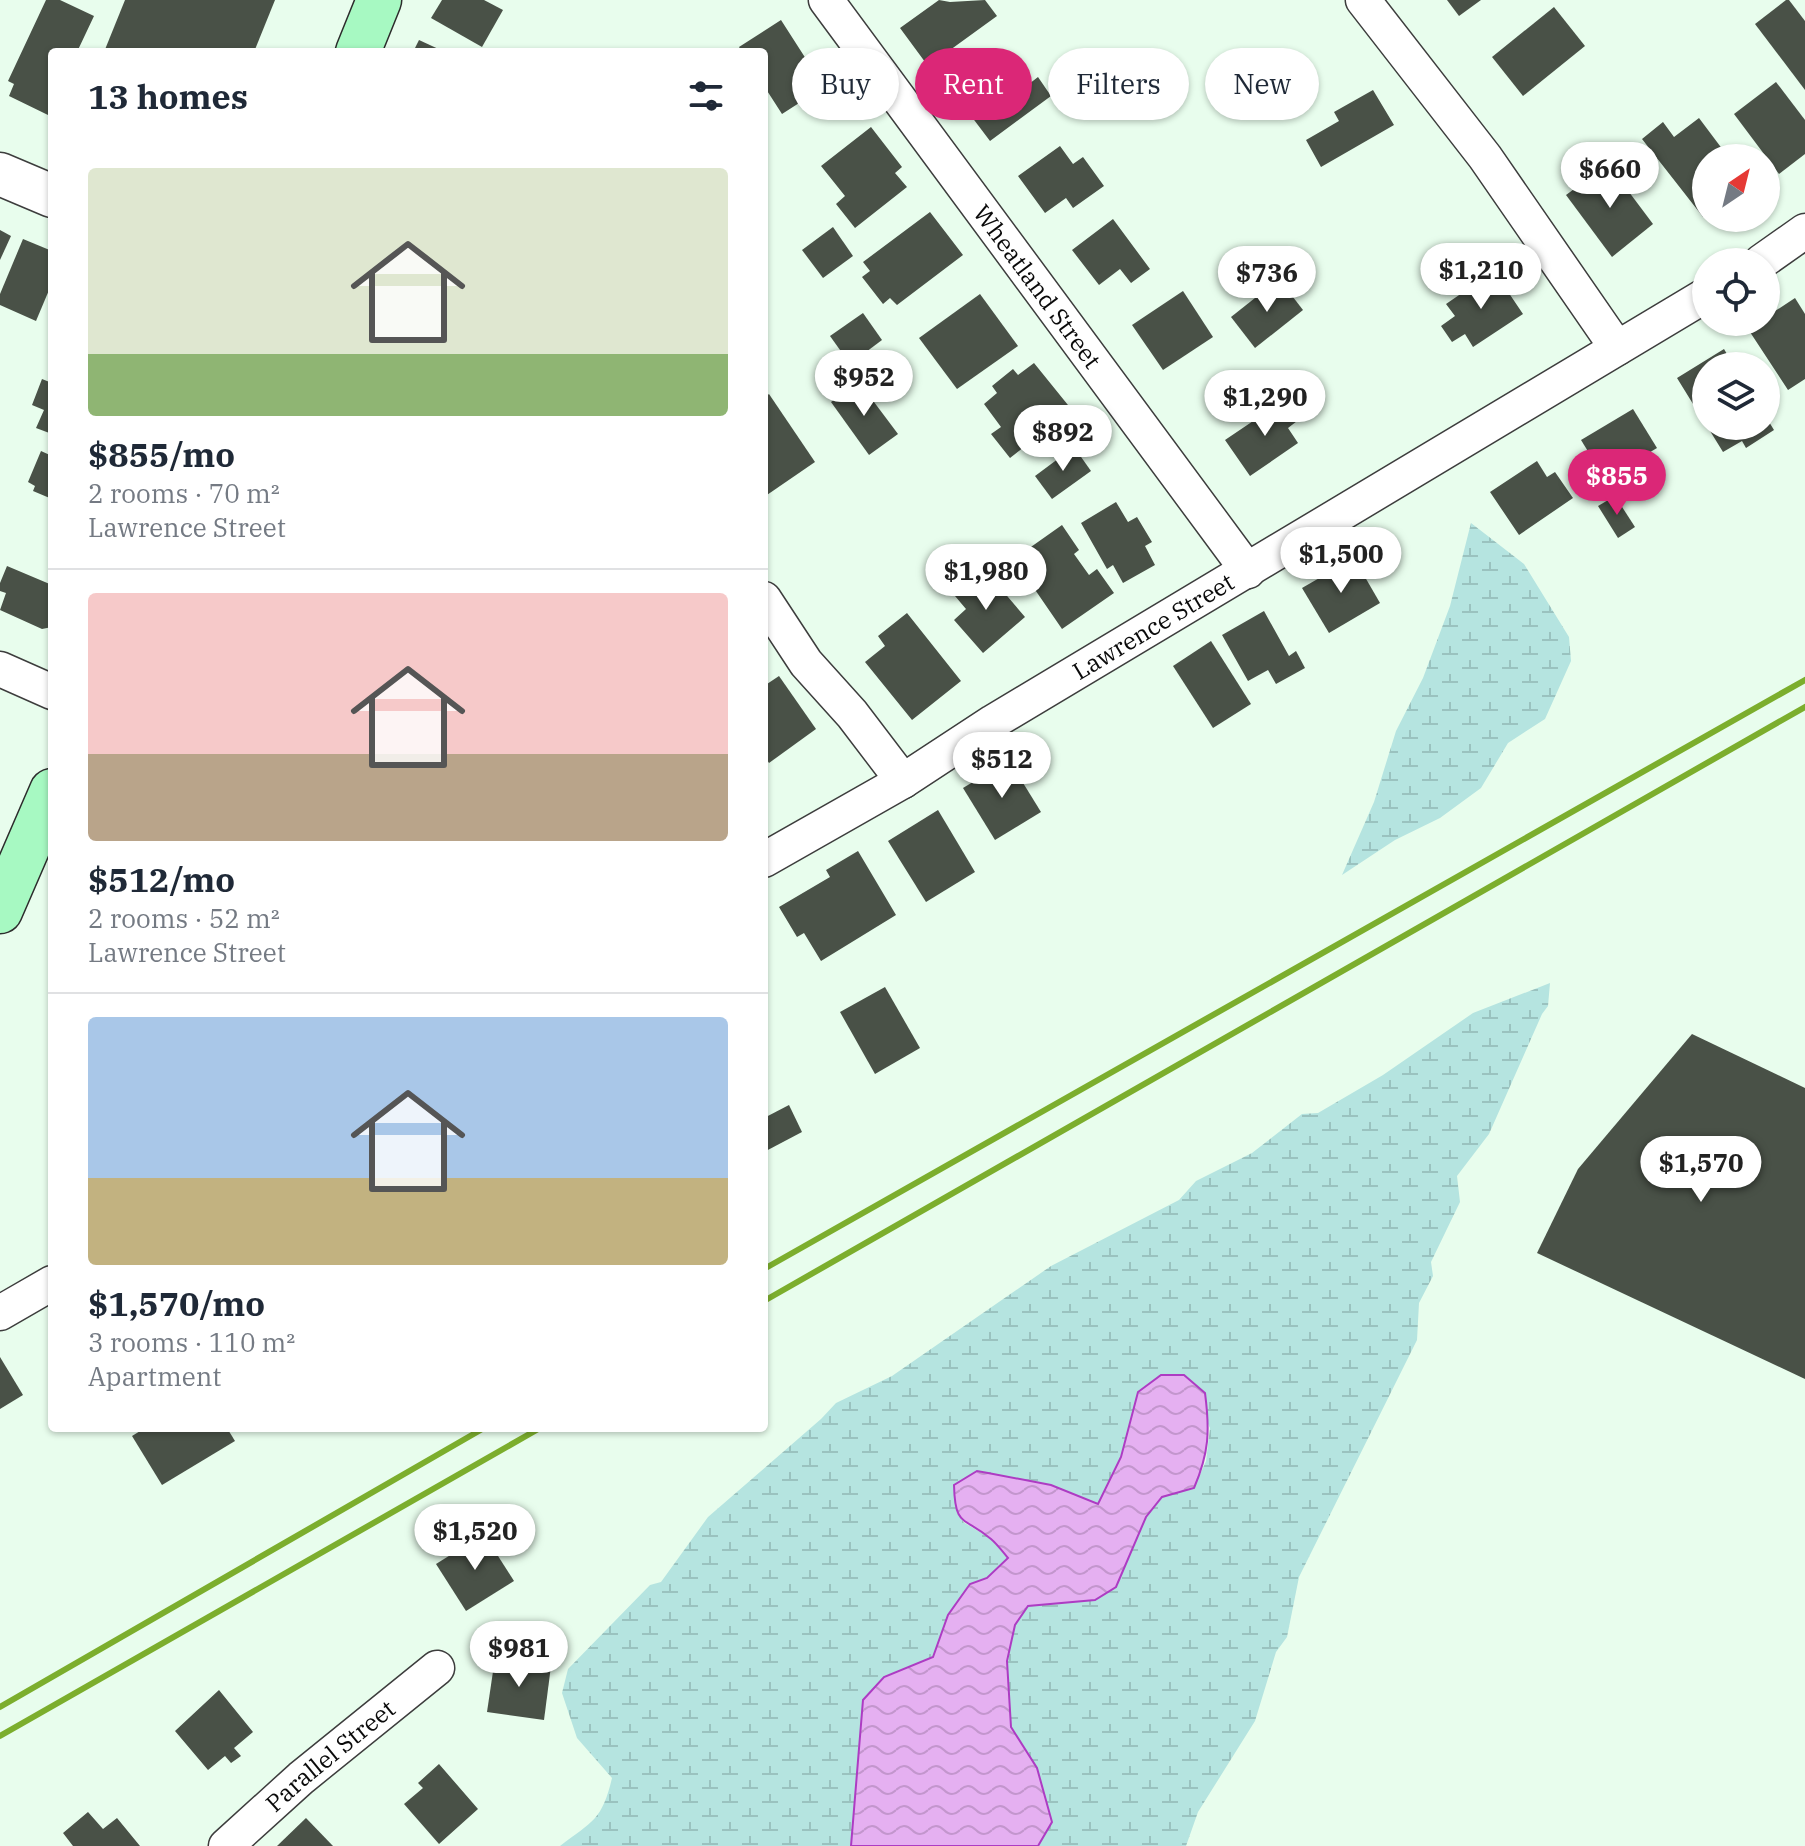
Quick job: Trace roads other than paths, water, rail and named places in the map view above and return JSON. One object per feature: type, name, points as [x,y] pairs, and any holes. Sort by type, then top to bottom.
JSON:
[{"type":"main road","points":[[360,48],[379,0]]},
{"type":"main road","points":[[0,911],[48,800]]},
{"type":"street","name":"Wheatland Street","points":[[826,0],[1248,571]]},
{"type":"street","points":[[1363,0],[1485,157],[1617,348]]},
{"type":"street","points":[[0,174],[48,194]]},
{"type":"street","points":[[1780,249],[1805,231]]},
{"type":"street","name":"Lawrence Street","points":[[768,858],[903,781],[993,722],[1692,303]]},
{"type":"street","points":[[768,605],[806,663],[852,714],[903,781]]},
{"type":"street","points":[[0,669],[48,690]]},
{"type":"street","points":[[0,1313],[48,1285]]},
{"type":"street","name":"Parallel Street","points":[[226,1846],[301,1778],[437,1668]]},
{"type":"water","points":[[1161,1375],[1184,1375],[1205,1393],[1207,1442],[1194,1488],[1162,1497],[1146,1517],[1116,1587],[1095,1600],[1028,1606],[1015,1625],[1007,1661],[1011,1727],[1037,1768],[1052,1822],[1038,1846],[851,1846],[863,1700],[884,1677],[933,1657],[948,1615],[970,1584],[987,1578],[1008,1558],[991,1539],[959,1515],[954,1485],[977,1471],[1051,1485],[1098,1504],[1121,1457],[1138,1392]]},
{"type":"railway","points":[[768,1267],[1805,680]]},
{"type":"railway","points":[[768,1299],[1805,707]]},
{"type":"railway","points":[[0,1707],[477,1432]]},
{"type":"railway","points":[[0,1736],[533,1432]]}]
